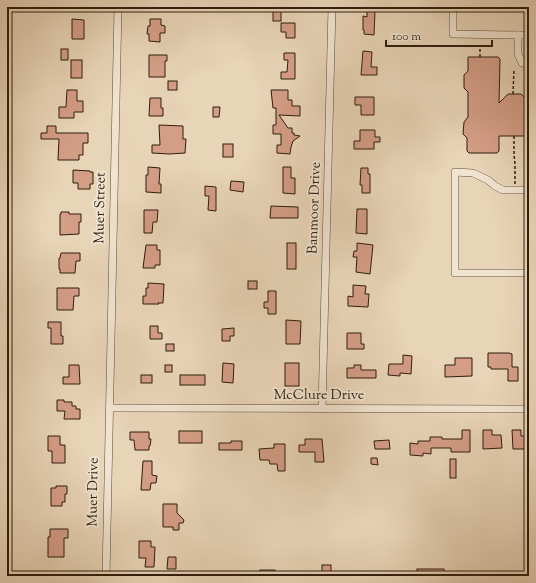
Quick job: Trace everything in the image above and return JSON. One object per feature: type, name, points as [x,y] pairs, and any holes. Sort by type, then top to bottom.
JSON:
[{"type":"street","name":"Muer Street","points":[[110,408],[118,7]]},
{"type":"street","name":"Banmoor Drive","points":[[322,409],[332,7]]},
{"type":"street","points":[[453,7],[453,34],[529,35]]},
{"type":"street","points":[[518,35],[519,58],[522,62],[529,65]]},
{"type":"street","points":[[529,190],[503,190],[494,186],[488,180],[473,173],[455,172],[455,273],[529,273]]},
{"type":"street","name":"McClure Drive","points":[[110,408],[529,409]]},
{"type":"street","name":"Muer Drive","points":[[106,576],[110,408]]},
{"type":"path","points":[[480,46],[480,57]]},
{"type":"path","points":[[514,69],[514,94]]},
{"type":"path","points":[[514,136],[516,176],[514,185]]},
{"type":"building","points":[[273,11],[281,11],[281,21],[273,21]]},
{"type":"building","points":[[367,11],[375,11],[374,35],[364,34],[363,16],[367,17]]},
{"type":"building","points":[[72,19],[84,20],[84,39],[72,39]]},
{"type":"building","points":[[150,19],[161,19],[161,25],[165,26],[165,33],[160,33],[160,42],[149,41],[149,34],[147,34],[148,26],[150,26]]},
{"type":"building","points":[[281,23],[295,23],[295,38],[286,38],[286,32],[281,32]]},
{"type":"building","points":[[61,49],[68,49],[68,60],[61,60]]},
{"type":"building","points":[[363,51],[372,52],[371,67],[377,67],[377,75],[361,75]]},
{"type":"building","points":[[284,53],[295,53],[295,79],[281,79],[281,72],[287,72],[288,60],[284,60]]},
{"type":"building","points":[[149,55],[167,55],[167,61],[165,61],[165,77],[149,77]]},
{"type":"building","points":[[468,57],[498,57],[500,59],[499,103],[508,94],[521,94],[524,97],[529,97],[529,136],[499,136],[499,151],[497,153],[469,153],[467,151],[467,138],[463,134],[464,122],[468,117],[468,92],[464,88],[464,75],[468,71]]},
{"type":"building","points":[[71,60],[82,60],[82,78],[71,78]]},
{"type":"building","points":[[168,81],[177,81],[177,90],[168,90]]},
{"type":"building","points":[[67,90],[77,90],[77,101],[83,101],[83,112],[74,112],[74,118],[59,118],[59,107],[66,107]]},
{"type":"building","points":[[271,90],[288,90],[288,100],[292,100],[292,106],[300,106],[300,116],[279,115],[288,128],[292,128],[292,133],[294,133],[294,135],[300,136],[293,141],[290,154],[277,153],[277,145],[281,145],[281,134],[273,134],[273,125],[276,125],[276,108],[273,108]]},
{"type":"building","points":[[355,97],[374,97],[374,115],[361,115],[361,105],[355,105]]},
{"type":"building","points":[[150,98],[161,98],[163,116],[149,116]]},
{"type":"building","points":[[213,107],[220,107],[219,117],[213,117]]},
{"type":"building","points":[[159,125],[183,126],[183,139],[186,139],[185,153],[152,153],[152,145],[160,145]]},
{"type":"building","points":[[47,126],[56,126],[56,133],[88,133],[88,143],[83,143],[83,155],[79,155],[79,160],[58,160],[59,139],[41,139],[41,133],[47,133]]},
{"type":"building","points":[[360,130],[375,130],[375,137],[380,137],[380,142],[374,142],[374,149],[354,149],[354,141],[360,141]]},
{"type":"building","points":[[223,144],[233,144],[233,157],[223,157]]},
{"type":"building","points":[[148,167],[160,168],[159,184],[161,184],[161,193],[146,192],[146,175],[148,175]]},
{"type":"building","points":[[283,167],[291,167],[291,178],[295,178],[295,194],[283,193]]},
{"type":"building","points":[[361,168],[368,168],[368,174],[370,174],[370,193],[362,193],[362,185],[360,185]]},
{"type":"building","points":[[73,170],[93,172],[93,184],[90,184],[90,189],[78,189],[78,183],[73,183]]},
{"type":"building","points":[[231,181],[244,182],[243,192],[230,190]]},
{"type":"building","points":[[205,186],[216,187],[216,211],[208,210],[209,196],[205,196]]},
{"type":"building","points":[[271,206],[298,207],[298,218],[270,218]]},
{"type":"building","points":[[357,209],[367,209],[367,234],[356,233]]},
{"type":"building","points":[[144,210],[158,210],[157,222],[153,222],[152,233],[144,233]]},
{"type":"building","points":[[61,212],[81,214],[79,234],[60,235]]},
{"type":"building","points":[[287,243],[296,243],[296,269],[287,269]]},
{"type":"building","points":[[357,243],[373,245],[370,274],[356,272],[357,257],[353,257],[354,251],[357,251]]},
{"type":"building","points":[[146,245],[157,245],[157,250],[160,250],[160,265],[155,265],[155,268],[143,268]]},
{"type":"building","points":[[61,253],[80,253],[80,261],[76,261],[75,273],[60,273],[59,258]]},
{"type":"building","points":[[248,281],[257,281],[257,289],[248,289]]},
{"type":"building","points":[[148,283],[164,284],[163,303],[143,304],[143,296],[146,296],[146,288],[148,288]]},
{"type":"building","points":[[353,285],[366,286],[365,294],[369,294],[368,307],[348,306],[348,296],[353,297]]},
{"type":"building","points":[[57,288],[79,288],[79,296],[74,296],[73,310],[57,310]]},
{"type":"building","points":[[268,291],[276,291],[276,314],[268,314],[268,308],[264,308],[264,302],[268,302]]},
{"type":"building","points":[[286,320],[301,321],[300,344],[286,344]]},
{"type":"building","points":[[48,322],[61,322],[61,336],[63,336],[63,344],[51,344],[51,328],[48,328]]},
{"type":"building","points":[[150,326],[158,326],[158,333],[162,333],[162,339],[150,339]]},
{"type":"building","points":[[234,328],[234,336],[230,336],[230,341],[222,341],[222,329]]},
{"type":"building","points":[[347,333],[361,333],[361,344],[364,344],[364,349],[347,349]]},
{"type":"building","points":[[166,344],[174,344],[174,351],[166,351]]},
{"type":"building","points":[[488,353],[512,354],[512,367],[518,367],[518,381],[508,381],[508,369],[491,369],[491,367],[488,367]]},
{"type":"building","points":[[403,355],[412,356],[411,374],[400,373],[400,376],[388,375],[389,364],[403,364]]},
{"type":"building","points":[[455,358],[472,358],[472,376],[445,377],[445,365],[455,365]]},
{"type":"building","points":[[223,363],[234,364],[233,383],[222,382]]},
{"type":"building","points":[[285,363],[299,363],[299,386],[285,386]]},
{"type":"building","points":[[69,365],[79,365],[80,384],[63,384],[63,377],[69,377]]},
{"type":"building","points":[[165,365],[172,365],[172,372],[165,372]]},
{"type":"building","points":[[354,365],[361,365],[361,370],[376,370],[376,378],[347,378],[347,368],[354,368]]},
{"type":"building","points":[[141,375],[152,375],[152,383],[141,383]]},
{"type":"building","points":[[180,375],[205,375],[205,385],[180,385]]},
{"type":"building","points":[[57,400],[72,402],[72,406],[76,406],[76,409],[80,409],[80,419],[64,419],[65,411],[57,411]]},
{"type":"building","points":[[462,430],[470,430],[470,452],[451,452],[451,448],[431,448],[431,454],[423,453],[423,456],[410,455],[410,443],[418,444],[418,441],[430,441],[430,437],[442,437],[442,439],[462,439]]},
{"type":"building","points":[[483,430],[492,430],[492,435],[501,435],[502,448],[483,449]]},
{"type":"building","points":[[512,430],[521,430],[521,436],[529,436],[529,449],[513,449]]},
{"type":"building","points":[[179,431],[202,431],[202,443],[179,443]]},
{"type":"building","points":[[130,432],[149,432],[149,439],[151,439],[149,450],[135,450],[134,440],[130,440]]},
{"type":"building","points":[[48,436],[60,436],[60,445],[65,445],[65,463],[52,463],[52,451],[48,451]]},
{"type":"building","points":[[305,439],[322,439],[324,462],[315,462],[315,452],[299,452],[299,445],[305,445]]},
{"type":"building","points":[[389,440],[390,449],[375,449],[374,441]]},
{"type":"building","points":[[231,441],[242,441],[242,450],[219,450],[219,443],[231,443]]},
{"type":"building","points":[[274,444],[285,444],[285,471],[278,471],[277,464],[270,464],[269,460],[260,460],[259,449],[274,448]]},
{"type":"building","points":[[371,458],[377,458],[378,465],[371,464]]},
{"type":"building","points":[[450,459],[456,459],[456,478],[450,478]]},
{"type":"building","points":[[143,461],[152,461],[152,475],[157,476],[156,483],[151,483],[150,490],[141,490]]},
{"type":"building","points":[[56,486],[67,486],[65,502],[62,502],[62,506],[51,506],[51,488],[56,488]]},
{"type":"building","points":[[163,504],[177,504],[177,513],[184,520],[183,523],[179,523],[179,530],[173,530],[173,527],[163,527]]},
{"type":"building","points":[[50,529],[68,529],[68,538],[64,538],[64,557],[48,557],[48,537],[50,537]]},
{"type":"building","points":[[139,541],[151,541],[151,547],[155,547],[154,567],[145,567],[146,558],[139,558]]},
{"type":"building","points":[[168,557],[176,557],[176,569],[167,569]]},
{"type":"building","points":[[322,565],[331,565],[331,575],[322,575]]},
{"type":"building","points":[[417,569],[444,569],[444,576],[417,576]]},
{"type":"building","points":[[260,570],[275,570],[275,576],[260,576]]}]
